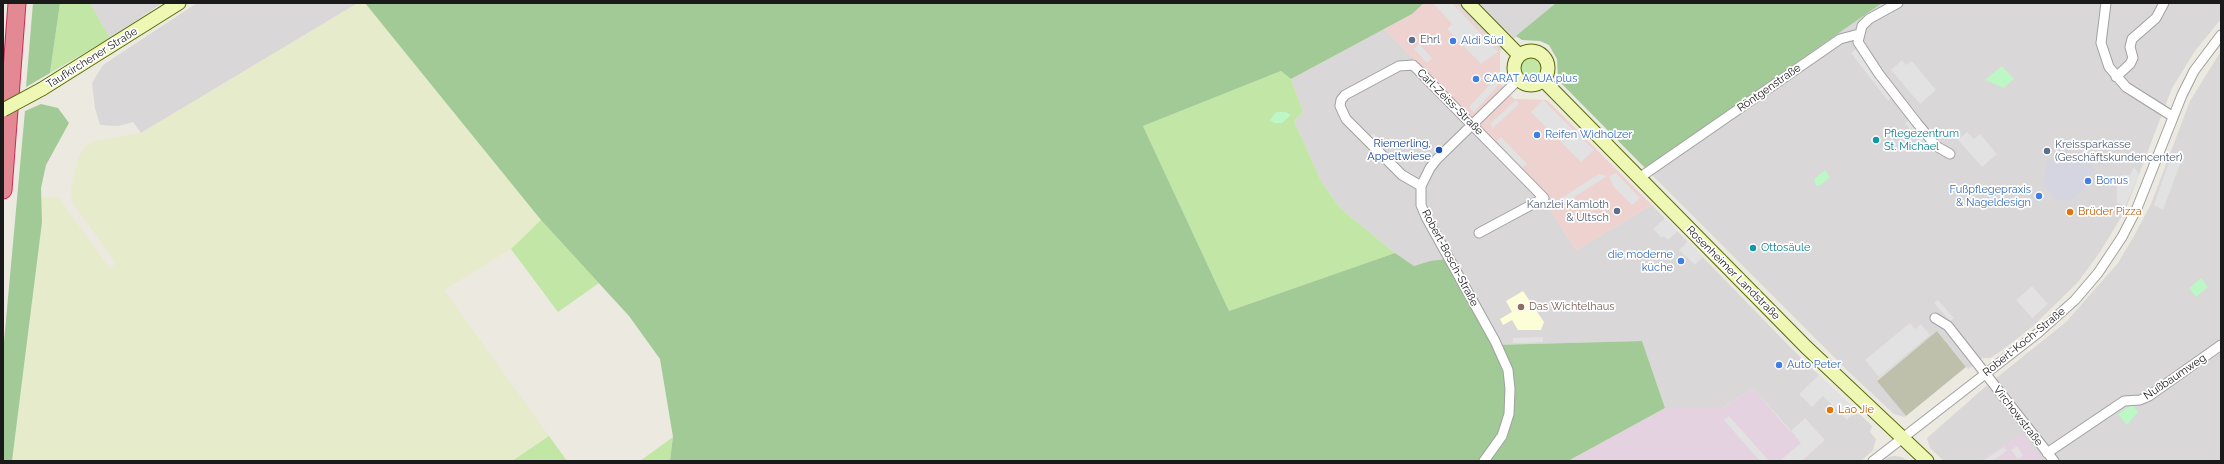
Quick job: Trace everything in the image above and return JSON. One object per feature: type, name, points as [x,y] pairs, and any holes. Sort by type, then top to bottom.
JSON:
[{"type":"highway","points":[[3,190],[17,3]]},
{"type":"main road","name":"Taufkirchener Straße","points":[[3,110],[42,89],[179,3]]},
{"type":"main road","points":[[1468,3],[1519,55]]},
{"type":"main road","points":[[1531,50],[1543,55],[1548,68],[1543,80],[1530,85],[1518,80],[1514,70],[1516,59],[1519,55],[1531,50]]},
{"type":"main road","name":"Rosenheimer Landstraße","points":[[1543,80],[1801,342],[1927,461]]},
{"type":"street","points":[[1898,3],[1869,19],[1862,26],[1858,42],[1882,78],[1936,146],[1950,154]]},
{"type":"street","points":[[2106,3],[2101,43],[2109,67],[2116,76],[2136,94],[2172,116]]},
{"type":"street","points":[[2116,76],[2130,64],[2133,58],[2130,47],[2132,39],[2156,18],[2164,3]]},
{"type":"street","name":"Röntgenstraße","points":[[1639,178],[1840,39],[1859,34]]},
{"type":"street","name":"Robert-Koch-Straße","points":[[1873,461],[2061,313],[2084,289],[2109,258],[2137,208],[2154,168],[2172,116],[2194,71],[2221,35]]},
{"type":"street","name":"Carl-Zeiss-Straße","points":[[1421,186],[1402,175],[1346,119],[1340,106],[1341,100],[1345,95],[1390,69],[1399,66],[1413,65],[1544,198],[1479,234]]},
{"type":"street","points":[[1421,186],[1430,168],[1472,124],[1518,80]]},
{"type":"street","name":"Robert-Bosch-Straße","points":[[1421,186],[1422,205],[1426,217],[1504,358],[1510,378],[1510,403],[1506,424],[1495,447],[1484,461]]},
{"type":"street","name":"Virchowstraße","points":[[1935,318],[1948,326],[2054,461]]},
{"type":"street","name":"Nußbaumweg","points":[[2047,453],[2124,401],[2140,400],[2149,396],[2221,345]]},
{"type":"shaded area","points":[[33,3],[60,3],[50,73],[26,87]]},
{"type":"shaded area","points":[[90,3],[162,3],[110,38]]},
{"type":"shaded area","points":[[197,3],[358,3],[141,133],[133,122],[118,126],[100,125],[95,108],[92,83],[103,65]]},
{"type":"shaded area","points":[[358,3],[365,3],[541,220],[511,249],[444,290],[549,436],[512,461],[12,461],[42,222],[41,198],[58,197],[110,269],[116,263],[72,202],[71,186],[79,156],[86,146],[95,141],[141,133]]},
{"type":"shaded area","points":[[365,3],[1424,3],[1412,14],[1291,79],[1281,71],[1143,126],[1229,311],[1395,253],[1414,266],[1430,261],[1447,259],[1494,345],[1642,341],[1665,408],[1568,461],[670,461],[673,437],[660,359],[629,316],[541,220]]},
{"type":"shaded area","points":[[1424,3],[1455,3],[1500,51],[1500,83],[1514,99],[1547,100],[1652,205],[1576,250],[1546,204],[1552,200],[1384,29],[1412,14]]},
{"type":"shaded area","points":[[1433,3],[1452,3],[1498,52],[1481,64],[1447,29],[1452,24]]},
{"type":"shaded area","points":[[1455,3],[1556,3],[1500,51]]},
{"type":"shaded area","points":[[1556,3],[1882,3],[1645,168],[1561,83],[1558,77],[1557,59],[1549,45],[1540,41],[1522,40],[1516,36]]},
{"type":"shaded area","points":[[1882,3],[2221,3],[2221,19],[2195,51],[2172,88],[2125,211],[2100,252],[2078,282],[2032,327],[2001,351],[1990,358],[1982,358],[1968,369],[1937,331],[1877,380],[1906,416],[1904,417],[1894,414],[1851,374],[1645,168]]},
{"type":"shaded area","points":[[1384,29],[1553,200],[1546,204],[1576,250],[1652,205],[1792,349],[1872,426],[1870,432],[1876,439],[1873,450],[1861,461],[1802,461],[1826,440],[1791,431],[1753,388],[1722,408],[1665,408],[1642,341],[1494,345],[1430,261],[1414,266],[1395,253],[1341,209],[1322,183],[1294,121],[1303,112],[1291,79]]},
{"type":"shaded area","points":[[1419,44],[1432,58],[1427,63],[1414,49]]},
{"type":"shaded area","points":[[1856,49],[1893,97],[1888,101],[1851,53]]},
{"type":"shaded area","points":[[2221,51],[2221,461],[2043,461],[2021,434],[1981,461],[1944,461],[1930,448],[1927,438],[1985,387],[2066,322],[2118,263],[2151,204],[2190,101]]},
{"type":"shaded area","points":[[1902,60],[1906,65],[1912,61],[1936,90],[1920,104],[1891,70]]},
{"type":"shaded area","points":[[1495,79],[1499,82],[1496,88],[1474,112],[1469,107]]},
{"type":"shaded area","points":[[1516,100],[1519,104],[1493,128],[1490,124]]},
{"type":"shaded area","points":[[1543,100],[1594,150],[1581,162],[1531,112]]},
{"type":"shaded area","points":[[41,104],[58,108],[69,123],[46,165],[41,188],[42,222],[12,461],[3,461],[3,353],[25,111]]},
{"type":"shaded area","points":[[1909,119],[1930,144],[1925,148],[1905,123]]},
{"type":"shaded area","points":[[1967,132],[1974,139],[1980,134],[1997,154],[1982,167],[1958,140]]},
{"type":"shaded area","points":[[1373,133],[1382,142],[1379,146],[1369,137]]},
{"type":"shaded area","points":[[1501,137],[1527,164],[1522,168],[1497,141]]},
{"type":"shaded area","points":[[2065,148],[2073,158],[2086,159],[2095,170],[2086,178],[2084,189],[2072,200],[2056,199],[2044,185],[2047,162]]},
{"type":"shaded area","points":[[2171,156],[2182,159],[2163,210],[2154,205]]},
{"type":"shaded area","points":[[2134,167],[2139,174],[2125,207],[2117,202],[2117,185],[2121,175],[2130,175]]},
{"type":"shaded area","points":[[1616,173],[1640,198],[1632,205],[1613,186],[1609,176]]},
{"type":"shaded area","points":[[1599,174],[1607,176],[1559,207],[1552,204]]},
{"type":"shaded area","points":[[1665,218],[1678,231],[1668,240],[1664,236],[1662,238],[1653,229]]},
{"type":"shaded area","points":[[1688,241],[1703,257],[1695,265],[1679,250]]},
{"type":"shaded area","points":[[2032,286],[2048,304],[2032,318],[2016,300]]},
{"type":"shaded area","name":"Das Wichtelhaus","points":[[1523,291],[1544,322],[1541,330],[1518,330],[1512,320],[1503,325],[1500,319],[1512,312],[1506,301]]},
{"type":"shaded area","points":[[1938,300],[1954,318],[1950,321],[1934,303]]},
{"type":"shaded area","points":[[1910,323],[1915,329],[1921,324],[1930,335],[1879,377],[1865,360]]},
{"type":"shaded area","points":[[1937,331],[1966,367],[1906,416],[1877,381]]},
{"type":"shaded area","points":[[1543,337],[1543,342],[1513,343],[1513,338]]},
{"type":"shaded area","points":[[1819,375],[1856,411],[1847,420],[1823,396],[1812,407],[1799,394]]},
{"type":"shaded area","points":[[1753,388],[1790,431],[1805,418],[1826,441],[1802,461],[1568,461],[1665,408],[1722,408]]},
{"type":"shaded area","points":[[1729,416],[1769,461],[1760,461],[1724,420]]},
{"type":"shaded area","points":[[1805,418],[1825,440],[1801,461],[1783,461],[1782,459],[1801,443],[1791,431]]},
{"type":"shaded area","points":[[2021,433],[2043,461],[1981,461]]},
{"type":"shaded area","points":[[2017,446],[2023,456],[2018,459],[2011,450]]},
{"type":"shaded area","points":[[2004,447],[2007,451],[1992,461],[1983,461]]},
{"type":"shaded area","points":[[1895,456],[1909,461],[1884,461],[1888,457]]},
{"type":"green space","points":[[60,3],[90,3],[110,38],[50,73]]},
{"type":"green space","points":[[1531,54],[1540,58],[1544,67],[1540,76],[1531,80],[1522,76],[1518,67],[1522,58]]},
{"type":"green space","points":[[2002,66],[2014,79],[2004,88],[1985,80]]},
{"type":"green space","points":[[1281,71],[1291,79],[1303,112],[1294,121],[1322,183],[1341,209],[1395,253],[1229,311],[1143,126]]},
{"type":"green space","points":[[1276,112],[1286,112],[1291,115],[1282,123],[1274,123],[1270,120]]},
{"type":"green space","points":[[1825,170],[1830,177],[1821,185],[1816,186],[1814,179]]},
{"type":"green space","points":[[541,220],[599,283],[558,312],[511,249]]},
{"type":"green space","points":[[2201,278],[2208,287],[2196,297],[2189,288]]},
{"type":"green space","points":[[2133,404],[2138,412],[2127,425],[2118,414]]},
{"type":"green space","points":[[549,436],[567,461],[512,461]]},
{"type":"green space","points":[[673,437],[670,461],[640,461]]},
{"type":"place","name":"Ehrl","points":[[1412,40]]},
{"type":"place","name":"Aldi Süd","points":[[1453,41]]},
{"type":"place","name":"CARAT AQUA plus","points":[[1476,79]]},
{"type":"place","name":"Reifen Widholzer","points":[[1537,135]]},
{"type":"place","name":"Pflegezentrum St. Michael","points":[[1876,140]]},
{"type":"place","name":"Riemerling, Appeltwiese","points":[[1439,150]]},
{"type":"place","name":"Kreissparkasse (Geschäftskundencenter)","points":[[2047,151]]},
{"type":"place","name":"Bonus","points":[[2088,181]]},
{"type":"place","name":"Fußpflegepraxis & Nageldesign","points":[[2039,196]]},
{"type":"place","name":"Kanzlei Kamloth & Ultsch","points":[[1617,211]]},
{"type":"place","name":"Brüder Pizza","points":[[2070,212]]},
{"type":"place","name":"Ottosäule","points":[[1753,248]]},
{"type":"place","name":"die moderne küche","points":[[1681,261]]},
{"type":"place","name":"Das Wichtelhaus","points":[[1521,307]]},
{"type":"place","name":"Auto Peter","points":[[1779,365]]},
{"type":"place","name":"Lao Jie","points":[[1830,410]]}]
